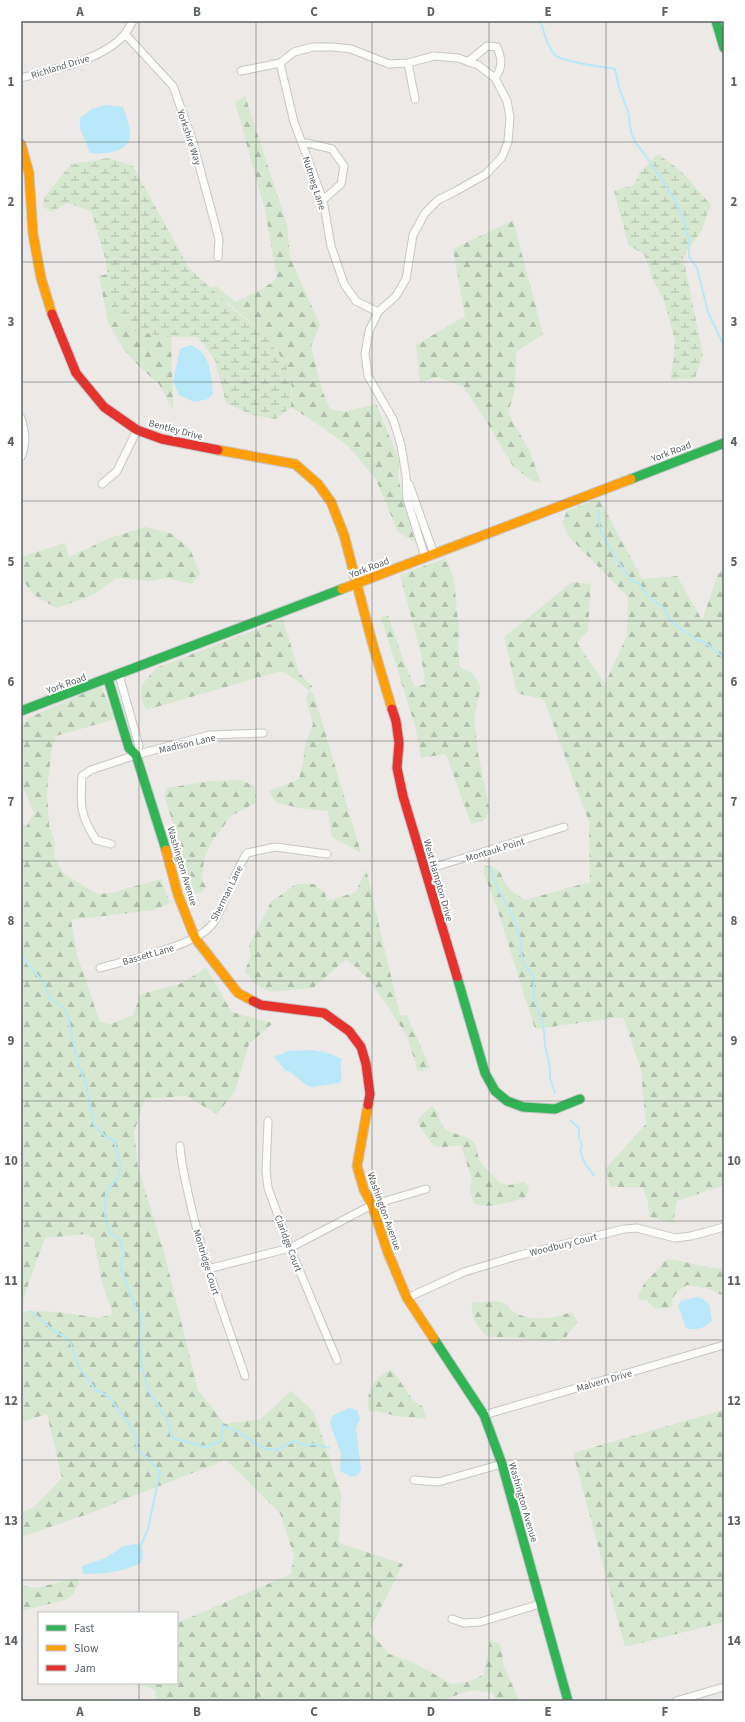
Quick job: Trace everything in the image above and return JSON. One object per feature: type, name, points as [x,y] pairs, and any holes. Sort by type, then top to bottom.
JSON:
[{"type":"street","name":"Richland Drive","points":[[21,78],[91,58],[112,45],[125,34],[133,21]]},
{"type":"street","points":[[716,21],[724,48]]},
{"type":"street","name":"Yorkshire Way","points":[[125,34],[173,86],[192,139],[220,239],[218,257]]},
{"type":"street","points":[[468,62],[487,46],[497,47],[502,58],[501,71],[495,78]]},
{"type":"street","points":[[241,71],[280,62],[294,52],[313,47],[351,49],[389,64],[408,63],[434,56],[458,58],[478,65],[495,78],[507,101],[510,117],[508,142],[502,157],[486,174],[438,200],[425,214],[413,235],[406,279],[396,296],[378,312],[369,331],[365,354],[368,376],[393,419],[401,445],[406,476],[430,556]]},
{"type":"street","name":"Nutmeg Lane","points":[[280,62],[294,122],[323,200],[331,246],[344,284],[356,301],[378,312]]},
{"type":"street","points":[[408,63],[414,99]]},
{"type":"street","points":[[302,143],[332,149],[344,166],[341,184],[323,200]]},
{"type":"street","name":"Bentley Drive","points":[[21,144],[29,173],[33,234],[40,278],[56,326],[76,373],[104,407],[137,430],[162,438],[209,449],[295,464],[318,484],[332,502],[344,535],[356,583]]},
{"type":"street","points":[[21,418],[25,438],[21,457]]},
{"type":"street","points":[[102,484],[117,471],[137,430]]},
{"type":"street","name":"York Road","points":[[21,711],[119,675],[724,443]]},
{"type":"street","name":"West Hampton Drive","points":[[356,583],[396,721],[399,743],[396,768],[402,796],[485,1073],[496,1091],[507,1101],[523,1107],[555,1109],[580,1099]]},
{"type":"street","name":"Washington Avenue","points":[[119,675],[139,746],[136,755]]},
{"type":"street","name":"Washington Avenue","points":[[108,679],[128,748],[136,755],[159,824],[178,895],[195,938],[238,993],[261,1005],[308,1010],[324,1014],[349,1031],[361,1047],[366,1064],[370,1094],[360,1142],[357,1166],[364,1190],[372,1205],[388,1253],[407,1298],[484,1415],[502,1464],[568,1701]]},
{"type":"street","name":"Madison Lane","points":[[111,844],[96,840],[86,826],[80,803],[82,776],[91,770],[136,755],[210,735],[263,733]]},
{"type":"street","name":"Montauk Point","points":[[425,870],[564,827]]},
{"type":"street","name":"Sherman Lane","points":[[195,938],[213,923],[238,867],[247,853],[275,847],[328,854]]},
{"type":"street","name":"Bassett Lane","points":[[100,968],[169,948],[195,938]]},
{"type":"street","name":"Claridge Court","points":[[268,1121],[266,1171],[268,1188],[290,1248],[337,1360]]},
{"type":"street","name":"Montridge Court","points":[[180,1146],[181,1160],[193,1215],[208,1269],[245,1376]]},
{"type":"street","points":[[208,1269],[290,1248],[372,1205],[426,1189]]},
{"type":"street","name":"Woodbury Court","points":[[407,1298],[464,1272],[517,1256],[624,1229],[637,1228],[675,1238],[691,1236],[724,1227]]},
{"type":"street","name":"Malvern Drive","points":[[484,1415],[724,1345]]},
{"type":"street","points":[[414,1480],[438,1482],[502,1464]]},
{"type":"street","points":[[452,1620],[464,1623],[480,1622],[540,1604]]},
{"type":"street","points":[[676,1701],[724,1687]]},
{"type":"green space","points":[[245,96],[287,225],[290,258],[320,325],[311,346],[322,390],[330,409],[344,412],[376,404],[399,460],[398,478],[415,542],[398,532],[376,479],[348,446],[291,407],[292,388],[290,377],[284,363],[267,338],[245,317],[209,288],[216,286],[236,302],[264,288],[277,278],[265,210],[235,102]]},
{"type":"green space","points":[[658,154],[681,171],[711,205],[701,231],[683,257],[703,355],[695,378],[671,380],[675,342],[664,300],[653,280],[644,254],[629,246],[614,191],[634,185],[641,171]]},
{"type":"green space","points":[[109,158],[133,166],[189,268],[233,309],[265,334],[282,359],[291,378],[291,407],[276,419],[252,415],[226,403],[215,360],[198,337],[170,337],[133,331],[114,313],[105,258],[91,211],[67,203],[51,212],[43,206],[45,197],[71,164]]},
{"type":"green space","points":[[513,220],[543,334],[516,352],[515,389],[508,413],[530,452],[541,483],[532,481],[513,466],[464,387],[438,377],[420,382],[416,345],[465,316],[453,249]]},
{"type":"green space","points":[[108,274],[114,313],[172,337],[171,356],[173,410],[159,384],[124,350],[108,322],[99,276]]},
{"type":"green space","points":[[597,499],[601,502],[642,579],[677,576],[702,620],[718,575],[724,567],[724,1185],[677,1201],[673,1223],[649,1217],[648,1202],[642,1187],[611,1187],[605,1169],[646,1124],[641,1070],[623,1017],[535,1029],[497,908],[484,874],[484,866],[495,868],[498,870],[509,888],[525,900],[590,882],[589,822],[544,700],[517,693],[504,637],[572,582],[591,584],[588,630],[577,643],[605,684],[627,635],[628,597],[570,538],[562,523],[567,511]]},
{"type":"green space","points":[[145,527],[170,533],[190,549],[200,574],[192,584],[166,578],[150,581],[117,578],[93,595],[57,608],[40,599],[29,589],[21,568],[21,557],[65,543],[69,557],[110,538]]},
{"type":"green space","points":[[446,558],[454,580],[459,631],[458,647],[460,667],[472,673],[481,687],[474,718],[478,753],[490,812],[483,821],[471,824],[446,754],[421,758],[416,729],[381,617],[388,616],[415,687],[425,684],[421,654],[400,575]]},
{"type":"green space","points":[[283,619],[299,673],[312,686],[310,691],[314,695],[361,853],[332,837],[328,811],[305,809],[276,803],[269,791],[299,779],[305,746],[313,724],[306,698],[309,691],[298,681],[281,671],[146,710],[141,698],[141,686],[156,668]]},
{"type":"green space","points":[[100,686],[114,713],[112,720],[56,736],[51,752],[47,792],[49,825],[55,842],[54,857],[64,874],[97,894],[111,893],[161,879],[170,903],[154,910],[71,920],[77,955],[100,1022],[111,1024],[133,1015],[141,994],[182,983],[206,968],[232,1012],[273,1023],[249,1044],[235,1091],[217,1114],[186,1096],[145,1099],[134,1132],[138,1167],[164,1252],[198,1390],[225,1424],[261,1419],[291,1391],[314,1412],[341,1494],[339,1543],[403,1564],[369,1631],[389,1654],[412,1662],[452,1684],[471,1681],[484,1674],[490,1640],[500,1644],[504,1666],[519,1701],[496,1701],[493,1693],[472,1690],[443,1701],[157,1701],[155,1690],[136,1684],[178,1684],[178,1623],[291,1574],[294,1556],[280,1513],[226,1460],[85,1515],[21,1537],[21,1512],[33,1508],[62,1478],[47,1414],[21,1422],[21,1313],[26,1311],[57,1312],[99,1318],[113,1314],[102,1283],[94,1238],[85,1234],[45,1238],[21,1302],[21,825],[26,827],[34,813],[21,782],[21,731],[26,719]]},
{"type":"green space","points":[[241,780],[254,786],[257,802],[231,816],[211,843],[204,859],[202,880],[206,887],[200,893],[193,894],[180,845],[164,795],[167,788],[211,781]]},
{"type":"green space","points":[[366,869],[400,1015],[407,1015],[430,1068],[418,1071],[407,1036],[370,980],[346,959],[313,988],[270,992],[254,983],[245,971],[251,955],[249,945],[271,902],[296,884],[314,884],[325,893],[327,901],[356,892]]},
{"type":"green space","points":[[432,1106],[438,1114],[441,1124],[446,1130],[464,1136],[474,1142],[481,1163],[499,1183],[510,1185],[525,1182],[529,1188],[526,1197],[507,1203],[487,1206],[474,1204],[470,1190],[472,1180],[461,1145],[444,1147],[434,1146],[420,1127],[418,1119]]},
{"type":"green space","points":[[667,1259],[724,1269],[724,1295],[710,1289],[687,1285],[676,1293],[672,1305],[668,1308],[655,1309],[646,1300],[640,1300],[638,1295],[644,1284]]},
{"type":"green space","points":[[495,1301],[506,1304],[510,1309],[523,1316],[537,1319],[551,1318],[572,1312],[577,1322],[566,1337],[554,1341],[513,1337],[487,1337],[473,1317],[472,1303]]},
{"type":"green space","points":[[392,1370],[413,1400],[422,1406],[427,1419],[396,1416],[369,1411],[368,1399],[372,1386],[381,1376]]},
{"type":"green space","points":[[724,1410],[724,1622],[625,1647],[573,1453]]},
{"type":"green space","points":[[77,1578],[79,1583],[73,1594],[65,1600],[21,1611],[22,1586],[36,1588]]},
{"type":"water","points":[[105,105],[123,107],[129,127],[129,139],[123,148],[118,150],[107,153],[90,153],[80,128],[80,118],[92,109]]},
{"type":"water","points":[[190,345],[197,348],[206,358],[209,365],[213,394],[208,399],[194,402],[179,395],[173,381],[180,349]]},
{"type":"water","points":[[311,1050],[328,1053],[342,1059],[340,1083],[311,1087],[306,1085],[289,1071],[286,1071],[274,1057],[288,1051]]},
{"type":"water","points":[[697,1297],[702,1298],[709,1304],[712,1321],[700,1328],[686,1328],[678,1306],[681,1301]]},
{"type":"water","points":[[349,1408],[357,1410],[360,1419],[356,1428],[361,1469],[358,1475],[351,1477],[340,1471],[341,1453],[330,1424],[332,1416]]},
{"type":"water","points":[[135,1544],[141,1545],[143,1555],[141,1563],[127,1569],[113,1572],[83,1574],[82,1566],[106,1558],[123,1546]]},
{"type":"waterway","points":[[540,21],[552,51],[559,58],[593,66],[615,69],[619,88],[628,111],[631,132],[635,142],[673,197],[683,217],[689,241],[689,257],[697,268],[708,312],[724,346]]},
{"type":"waterway","points":[[598,511],[600,531],[631,580],[639,584],[648,596],[664,608],[670,620],[677,626],[696,639],[706,643],[724,658]]},
{"type":"waterway","points":[[490,868],[498,889],[513,917],[521,941],[520,950],[524,964],[532,974],[534,982],[533,995],[543,1023],[545,1045],[550,1068],[550,1078],[555,1093]]},
{"type":"waterway","points":[[21,956],[44,983],[49,998],[63,1007],[68,1017],[79,1067],[86,1084],[94,1125],[107,1138],[114,1140],[120,1163],[119,1177],[113,1183],[106,1195],[106,1219],[110,1233],[120,1239],[124,1255],[120,1266],[136,1309],[142,1316],[140,1325],[140,1352],[145,1380],[148,1389],[167,1420],[172,1438],[206,1447],[221,1441],[223,1426],[235,1430],[265,1449],[277,1450],[294,1441],[306,1446],[313,1444],[329,1448]]},
{"type":"waterway","points":[[570,1120],[579,1128],[579,1137],[582,1145],[582,1157],[594,1175]]},
{"type":"waterway","points":[[31,1311],[54,1331],[65,1337],[71,1344],[78,1366],[96,1390],[109,1397],[129,1424],[137,1439],[136,1450],[147,1457],[160,1472],[148,1529],[141,1545]]},
{"type":"traffic: fast","points":[[716,21],[724,48]]},
{"type":"traffic: fast","points":[[631,479],[724,443]]},
{"type":"traffic: fast","points":[[21,711],[342,589]]},
{"type":"traffic: fast","points":[[108,679],[129,748],[136,755],[166,850]]},
{"type":"traffic: fast","points":[[457,977],[485,1073],[495,1091],[507,1101],[523,1107],[555,1109],[580,1099]]},
{"type":"traffic: fast","points":[[434,1339],[484,1415],[502,1464],[568,1701]]},
{"type":"traffic: slow","points":[[21,144],[29,173],[33,234],[41,278],[52,314]]},
{"type":"traffic: slow","points":[[218,450],[295,464],[318,484],[331,502],[344,535],[372,642],[392,709]]},
{"type":"traffic: slow","points":[[342,589],[631,479]]},
{"type":"traffic: slow","points":[[166,850],[178,895],[195,938],[238,993],[253,1001]]},
{"type":"traffic: slow","points":[[368,1105],[357,1166],[364,1190],[372,1205],[388,1253],[407,1298],[434,1339]]},
{"type":"traffic: jam","points":[[52,314],[76,373],[104,407],[137,430],[162,439],[218,450]]},
{"type":"traffic: jam","points":[[392,709],[396,721],[399,743],[397,768],[403,796],[457,977]]},
{"type":"traffic: jam","points":[[253,1001],[261,1005],[324,1013],[349,1031],[361,1047],[366,1064],[370,1094],[368,1105]]}]
